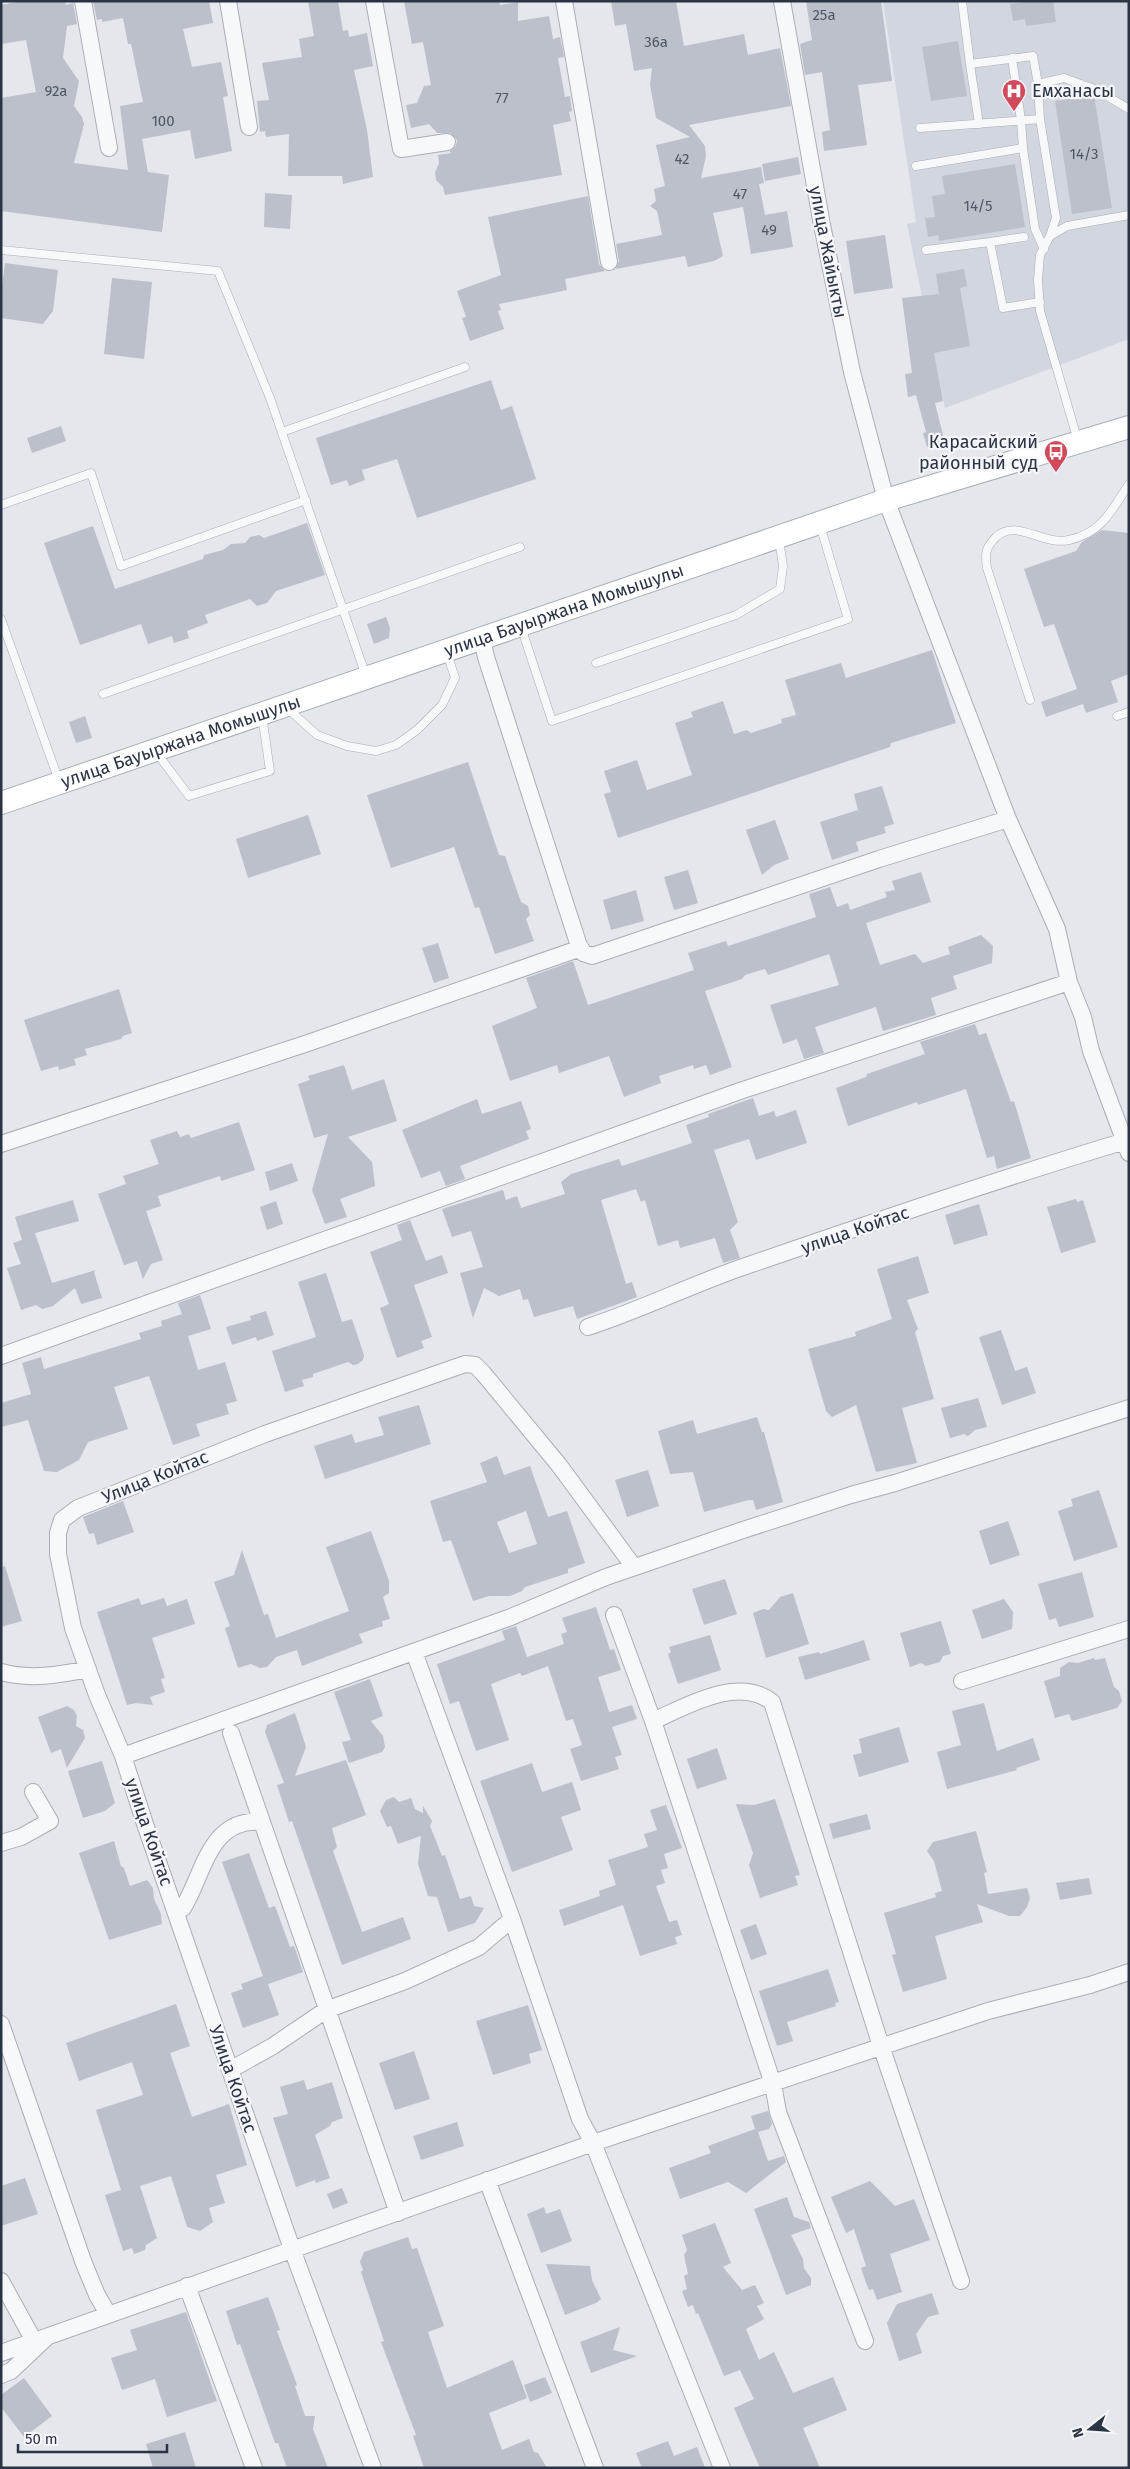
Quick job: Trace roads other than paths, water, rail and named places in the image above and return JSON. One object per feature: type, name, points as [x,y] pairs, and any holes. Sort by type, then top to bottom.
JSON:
[{"type":"street","points":[[83,1],[109,148]]},
{"type":"street","points":[[228,1],[249,127]]},
{"type":"street","points":[[374,1],[400,149],[448,142]]},
{"type":"street","points":[[564,1],[609,262]]},
{"type":"street","name":"улица Жайыкты","points":[[782,1],[822,225],[850,363],[886,500],[1008,819],[1057,929],[1070,982],[1091,1051],[1127,1147]]},
{"type":"street","name":"улица Бауыржана Момышулы","points":[[1,803],[886,500],[1129,427]]},
{"type":"street","points":[[482,638],[513,743],[583,953],[592,956],[879,859],[1008,819]]},
{"type":"street","points":[[1,1144],[308,1043],[581,948]]},
{"type":"street","points":[[1,1356],[740,1091],[1070,982]]},
{"type":"street","name":"улица Койтас","points":[[588,1327],[656,1303],[738,1269],[1049,1164],[1127,1147]]},
{"type":"street","name":"Улица Койтас","points":[[123,1756],[73,1628],[58,1554],[58,1533],[62,1520],[78,1508],[265,1434],[466,1364],[475,1366],[483,1373],[558,1465],[634,1568]]},
{"type":"street","points":[[123,1756],[511,1617],[634,1568],[833,1500],[895,1484],[933,1469],[1129,1408]]},
{"type":"street","points":[[614,1615],[653,1721],[773,2084],[778,2112],[865,2341]]},
{"type":"street","points":[[962,1682],[1129,1629]]},
{"type":"street","points":[[414,1652],[512,1919],[580,2119],[593,2143],[722,2468]]},
{"type":"street","points":[[1,1672],[16,1676],[40,1676],[63,1675],[88,1669]]},
{"type":"street","points":[[653,1721],[714,1695],[732,1692],[758,1694],[772,1702],[881,2046],[961,2281]]},
{"type":"street","points":[[231,1733],[398,2213]]},
{"type":"street","name":"улица Койтас","points":[[123,1756],[175,1910]]},
{"type":"street","points":[[1,1844],[21,1837],[50,1821],[33,1792]]},
{"type":"street","points":[[175,1910],[184,1908],[212,1847],[224,1832],[239,1824],[251,1821],[262,1822]]},
{"type":"street","name":"Улица Койтас","points":[[175,1910],[292,2249],[373,2468]]},
{"type":"street","points":[[230,2070],[273,2046],[326,2010],[405,1981],[479,1947],[512,1919]]},
{"type":"street","points":[[1,2353],[593,2143],[988,2011],[1090,1985],[1129,1972]]},
{"type":"street","points":[[1,2024],[83,2261],[97,2295],[108,2314]]},
{"type":"street","points":[[487,2180],[595,2468]]},
{"type":"street","points":[[1,2281],[34,2341]]},
{"type":"street","points":[[187,2286],[254,2468]]},
{"type":"street","points":[[1,2375],[11,2371],[50,2335]]},
{"type":"lane","points":[[962,1],[979,124]]},
{"type":"lane","points":[[970,64],[1033,56],[1038,84],[1040,119],[1056,218],[1050,236],[1040,255],[1040,310],[1078,442]]},
{"type":"lane","points":[[1012,58],[1021,120],[1022,148],[1035,229],[1044,248]]},
{"type":"lane","points":[[1038,84],[1064,78],[1097,90],[1129,109]]},
{"type":"lane","points":[[920,128],[1040,119]]},
{"type":"lane","points":[[916,166],[1022,148]]},
{"type":"lane","points":[[1050,236],[1067,226],[1129,215]]},
{"type":"lane","points":[[926,250],[1024,237]]},
{"type":"lane","points":[[990,242],[1003,308],[1040,302]]},
{"type":"lane","points":[[1,250],[218,271],[282,432],[367,678]]},
{"type":"lane","points":[[282,432],[464,367]]},
{"type":"lane","points":[[1,505],[91,473],[121,566],[306,500]]},
{"type":"lane","points":[[1030,700],[987,568],[985,553],[991,542],[1004,530],[1016,529],[1054,542],[1081,536],[1104,523],[1129,484]]},
{"type":"lane","points":[[520,625],[552,721],[747,655],[848,619],[819,523]]},
{"type":"lane","points":[[596,663],[736,615],[780,589],[783,566],[778,537]]},
{"type":"lane","points":[[103,694],[520,547]]},
{"type":"lane","points":[[1,619],[60,783]]},
{"type":"lane","points":[[285,706],[317,735],[347,746],[376,751],[396,745],[417,730],[442,705],[455,678],[447,651]]},
{"type":"lane","points":[[1117,716],[1129,712]]},
{"type":"lane","points":[[155,750],[189,796],[270,771],[262,714]]},
{"type":"place","name":"Емханасы","points":[[1014,112]]},
{"type":"place","name":"Карасайский районный суд","points":[[1056,473]]}]
